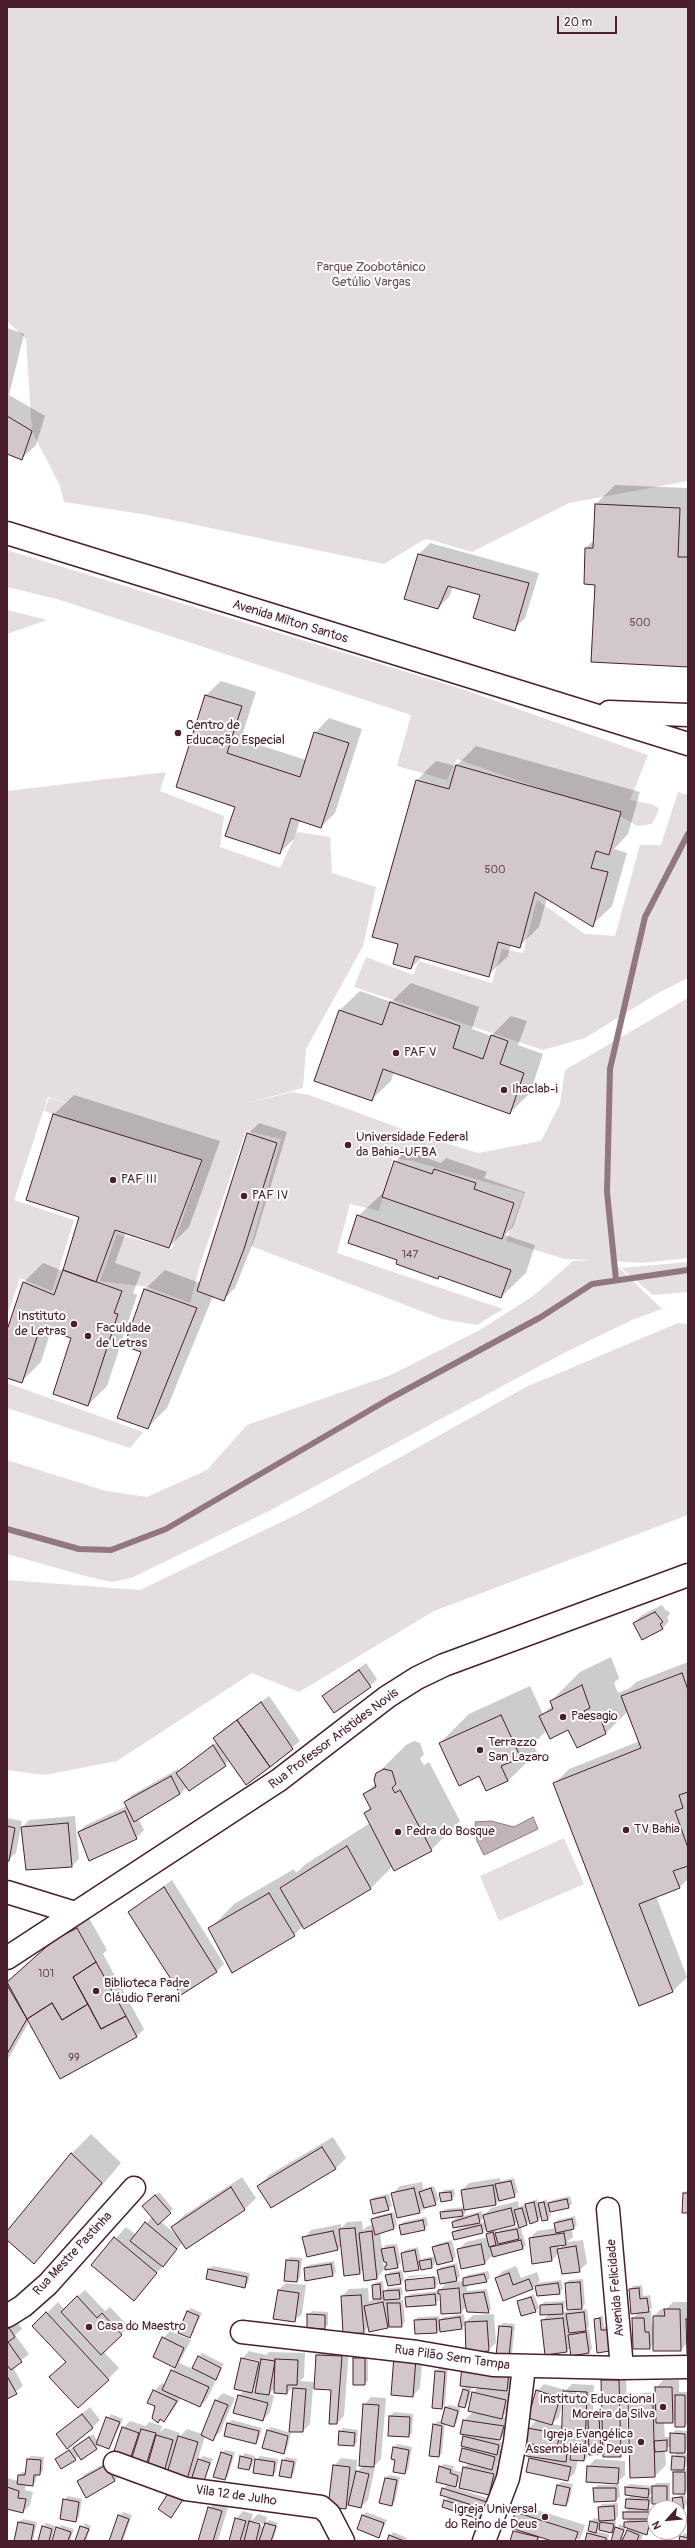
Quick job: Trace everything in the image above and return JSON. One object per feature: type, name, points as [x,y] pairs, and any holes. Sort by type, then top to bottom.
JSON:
[{"type":"street","name":"Avenida Milton Santos","points":[[7,533],[573,710],[688,744]]},
{"type":"street","name":"Avenida Milton Santos","points":[[573,710],[688,716]]},
{"type":"street","name":"Rua Professor Aristides Novis","points":[[7,1958],[75,1912],[279,1780],[387,1697],[417,1678],[444,1665],[688,1575]]},
{"type":"street","points":[[7,1892],[75,1912]]},
{"type":"street","name":"Rua Mestre Pastinha","points":[[7,2316],[23,2306],[48,2284],[134,2188]]},
{"type":"street","name":"Avenida Felicidade","points":[[608,2209],[622,2368]]},
{"type":"street","name":"Rua Pilão Sem Tampa","points":[[242,2332],[417,2352],[493,2365],[524,2367],[688,2367]]},
{"type":"street","points":[[484,2541],[508,2478],[515,2442],[524,2367]]},
{"type":"street","name":"Vila 12 de Julho","points":[[115,2463],[186,2489],[321,2507],[329,2514],[343,2541]]},
{"type":"green space","name":"Parque Zoobotânico Getúlio Vargas","points":[[7,7],[688,7],[688,481],[569,503],[472,552],[428,539],[423,540],[384,564],[148,515],[64,502],[60,486],[32,431],[26,339],[7,321]]},
{"type":"green space","points":[[7,550],[459,688],[648,755],[630,800],[651,804],[659,808],[658,812],[652,824],[637,826],[624,818],[457,759],[447,780],[397,766],[411,715],[57,599],[7,587]]},
{"type":"green space","points":[[7,610],[47,620],[7,634]]},
{"type":"green space","points":[[166,772],[160,791],[224,816],[220,847],[280,868],[297,832],[330,837],[332,873],[376,887],[363,946],[306,1049],[303,1088],[240,1105],[292,1092],[309,1095],[419,1135],[478,1153],[541,1141],[560,1104],[565,1070],[688,998],[688,1258],[642,1263],[612,1261],[662,1309],[632,1320],[564,1353],[267,1512],[131,1578],[112,1582],[7,1554],[7,1460],[106,1491],[147,1497],[207,1470],[247,1425],[391,1375],[480,1330],[533,1296],[573,1261],[592,1260],[565,1259],[506,1241],[524,1193],[413,1161],[393,1158],[379,1211],[350,1204],[337,1253],[503,1309],[477,1325],[442,1319],[251,1246],[281,1139],[246,1131],[200,1265],[190,1303],[148,1287],[100,1281],[117,1234],[172,1249],[203,1160],[44,1111],[49,1098],[86,1109],[48,1097],[14,1200],[74,1220],[52,1291],[20,1278],[7,1316],[7,791]]},
{"type":"green space","points":[[678,792],[688,795],[688,978],[658,993],[585,1038],[543,1050],[354,987],[366,957],[413,975],[419,961],[492,983],[502,949],[523,953],[537,900],[585,934],[615,936],[640,845],[661,845]]},
{"type":"green space","points":[[688,1262],[688,1292],[653,1295],[621,1268]]},
{"type":"green space","points":[[678,1323],[688,1324],[688,1515],[434,1611],[299,1692],[252,1673],[117,1761],[44,1775],[7,1770],[7,1580],[140,1590],[300,1513],[526,1387]]},
{"type":"green space","points":[[7,1383],[143,1432],[130,1448],[7,1408]]},
{"type":"green space","points":[[564,1838],[584,1884],[499,1921],[480,1876]]},
{"type":"shaded area","points":[[533,1817],[538,1829],[484,1855],[477,1841],[475,1822],[491,1821],[514,1827]]},
{"type":"building","points":[[7,416],[32,431],[22,460],[7,454]]},
{"type":"building","points":[[595,504],[680,508],[678,557],[688,557],[688,667],[591,662],[595,585],[584,584],[585,548],[593,548]]},
{"type":"building","points":[[418,554],[529,583],[515,631],[473,618],[480,595],[448,586],[438,609],[404,599]]},
{"type":"building","points":[[205,695],[242,706],[227,753],[300,777],[314,732],[349,743],[321,828],[291,818],[280,854],[225,836],[235,807],[176,787]]},
{"type":"building","points":[[456,765],[621,812],[609,855],[596,851],[591,868],[608,872],[593,927],[535,892],[520,948],[498,942],[489,977],[415,956],[411,969],[393,964],[398,944],[372,937],[416,780],[449,789]]},
{"type":"building","name":"PAF V","points":[[390,1002],[460,1026],[453,1048],[483,1059],[491,1035],[508,1041],[500,1064],[524,1073],[510,1114],[383,1069],[372,1101],[314,1081],[339,1010],[382,1025]]},
{"type":"building","name":"PAF III","points":[[53,1114],[202,1160],[169,1248],[115,1230],[96,1282],[63,1270],[79,1217],[26,1200]]},
{"type":"building","name":"PAF IV","points":[[247,1133],[277,1143],[244,1249],[224,1301],[197,1291]]},
{"type":"building","points":[[394,1161],[432,1174],[434,1169],[476,1183],[474,1189],[514,1203],[502,1239],[382,1197]]},
{"type":"building","points":[[357,1215],[511,1270],[501,1298],[439,1276],[438,1279],[396,1264],[397,1260],[348,1243]]},
{"type":"building","name":"Faculdade de Letras","points":[[63,1270],[122,1291],[114,1313],[118,1314],[88,1406],[53,1394],[71,1338],[40,1328],[22,1383],[7,1378],[7,1330],[23,1282],[54,1295]]},
{"type":"building","points":[[144,1289],[197,1308],[148,1429],[117,1418],[141,1352],[124,1346]]},
{"type":"building","points":[[655,1612],[663,1622],[660,1624],[663,1629],[642,1640],[633,1623]]},
{"type":"building","points":[[359,1670],[371,1687],[334,1713],[322,1696]]},
{"type":"building","name":"TV Bahia","points":[[682,1673],[688,1690],[688,1792],[679,1795],[683,1808],[675,1811],[688,1848],[688,1866],[673,1871],[680,1888],[639,1904],[673,1992],[639,2006],[553,1783],[641,1748],[621,1696]]},
{"type":"building","name":"Paesagio","points":[[582,1685],[590,1708],[584,1711],[589,1722],[600,1717],[606,1734],[577,1748],[568,1730],[550,1739],[539,1716],[553,1709],[550,1701]]},
{"type":"building","points":[[261,1702],[293,1749],[270,1767],[237,1720]]},
{"type":"building","name":"Terrazzo San Lazaro","points":[[501,1715],[521,1758],[501,1766],[508,1781],[486,1791],[479,1776],[459,1786],[439,1743]]},
{"type":"building","points":[[237,1720],[270,1767],[246,1785],[213,1738]]},
{"type":"building","points":[[213,1745],[226,1766],[189,1791],[176,1773]]},
{"type":"building","name":"Pedra do Bosque","points":[[384,1769],[392,1771],[396,1784],[392,1788],[395,1793],[400,1790],[432,1851],[394,1871],[364,1813],[371,1809],[363,1794],[376,1787],[374,1780],[376,1773]]},
{"type":"building","points":[[171,1776],[180,1794],[134,1822],[124,1802]]},
{"type":"building","points":[[125,1811],[137,1839],[89,1861],[78,1832]]},
{"type":"building","points":[[68,1823],[72,1867],[26,1870],[21,1827]]},
{"type":"building","points":[[7,1826],[15,1828],[9,1861],[7,1861]]},
{"type":"building","points":[[347,1846],[371,1889],[304,1929],[280,1888]]},
{"type":"building","points":[[164,1887],[217,1972],[181,1995],[128,1912]]},
{"type":"building","points":[[269,1893],[295,1936],[232,1973],[208,1928]]},
{"type":"building","points":[[77,1928],[96,1962],[73,1977],[88,2004],[62,2020],[52,2003],[27,2019],[7,1982],[54,1940]]},
{"type":"building","name":"Biblioteca Padre Cláudio Perani","points":[[96,1962],[126,2016],[101,2029],[73,1977]]},
{"type":"building","points":[[7,1985],[27,2019],[7,2054]]},
{"type":"building","points":[[52,2003],[62,2020],[88,2004],[101,2029],[126,2016],[137,2037],[60,2079],[27,2019]]},
{"type":"building","points":[[322,2147],[336,2169],[271,2208],[257,2186]]},
{"type":"building","points":[[71,2153],[102,2183],[34,2264],[7,2240],[7,2231]]},
{"type":"building","points":[[511,2181],[515,2197],[499,2201],[495,2184]]},
{"type":"building","points":[[493,2185],[496,2205],[464,2210],[461,2190]]},
{"type":"building","points":[[231,2187],[245,2210],[186,2249],[171,2227]]},
{"type":"building","points":[[414,2188],[420,2213],[397,2218],[391,2193]]},
{"type":"building","points":[[431,2188],[436,2205],[424,2208],[419,2192]]},
{"type":"building","points":[[451,2192],[452,2200],[441,2202],[439,2193]]},
{"type":"building","points":[[683,2193],[688,2193],[688,2213],[682,2213]]},
{"type":"building","points":[[155,2195],[171,2213],[158,2225],[142,2206]]},
{"type":"building","points":[[385,2197],[389,2210],[373,2214],[370,2200]]},
{"type":"building","points":[[567,2199],[569,2208],[550,2212],[548,2203]]},
{"type":"building","points":[[534,2202],[538,2221],[530,2224],[525,2204]]},
{"type":"building","points":[[544,2202],[548,2220],[542,2221],[538,2203]]},
{"type":"building","points":[[511,2208],[515,2225],[487,2232],[483,2215]]},
{"type":"building","points":[[522,2208],[527,2225],[519,2228],[514,2210]]},
{"type":"building","points":[[462,2210],[463,2216],[441,2219],[440,2212]]},
{"type":"building","points":[[391,2214],[394,2229],[375,2235],[371,2219]]},
{"type":"building","points":[[478,2214],[480,2223],[453,2228],[452,2222]]},
{"type":"building","points":[[572,2219],[574,2229],[556,2233],[554,2223]]},
{"type":"building","points":[[423,2220],[425,2230],[401,2235],[399,2225]]},
{"type":"building","points":[[145,2222],[177,2249],[163,2267],[130,2241]]},
{"type":"building","points":[[481,2225],[483,2233],[454,2240],[452,2232]]},
{"type":"building","points":[[355,2228],[360,2274],[344,2276],[339,2229]]},
{"type":"building","points":[[517,2229],[519,2239],[498,2244],[495,2233]]},
{"type":"building","points":[[333,2231],[338,2250],[307,2257],[302,2237]]},
{"type":"building","points":[[372,2231],[377,2279],[364,2281],[359,2233]]},
{"type":"building","points":[[493,2232],[496,2245],[489,2247],[486,2234]]},
{"type":"building","points":[[564,2233],[566,2245],[550,2247],[552,2261],[532,2264],[529,2238]]},
{"type":"building","points":[[114,2237],[157,2273],[134,2301],[91,2265]]},
{"type":"building","points":[[521,2240],[523,2249],[493,2257],[490,2247]]},
{"type":"building","points":[[448,2243],[453,2261],[437,2265],[432,2247]]},
{"type":"building","points":[[481,2244],[485,2264],[461,2269],[457,2249]]},
{"type":"building","points":[[576,2246],[580,2272],[562,2274],[557,2249]]},
{"type":"building","points":[[394,2247],[398,2268],[385,2270],[385,2266],[387,2265],[386,2262],[384,2262],[381,2249]]},
{"type":"building","points":[[415,2250],[419,2270],[404,2272],[401,2253]]},
{"type":"building","points":[[431,2259],[432,2268],[421,2270],[419,2261]]},
{"type":"building","points":[[286,2260],[299,2261],[297,2282],[284,2281]]},
{"type":"building","points":[[331,2264],[333,2276],[305,2281],[304,2268]]},
{"type":"building","points":[[454,2266],[457,2281],[440,2284],[437,2270]]},
{"type":"building","points":[[208,2269],[247,2277],[245,2288],[206,2279]]},
{"type":"building","points":[[399,2273],[401,2284],[388,2286],[385,2275]]},
{"type":"building","points":[[509,2273],[513,2285],[529,2279],[533,2289],[503,2301],[495,2278]]},
{"type":"building","points":[[484,2274],[487,2282],[463,2286],[463,2278]]},
{"type":"building","points":[[434,2277],[435,2288],[406,2291],[405,2280]]},
{"type":"building","points":[[580,2282],[582,2309],[567,2310],[565,2283]]},
{"type":"building","points":[[558,2283],[560,2294],[537,2296],[535,2286]]},
{"type":"building","points":[[380,2284],[381,2299],[373,2299],[372,2285]]},
{"type":"building","points":[[459,2288],[461,2313],[441,2314],[440,2294],[438,2294],[438,2290]]},
{"type":"building","points":[[639,2288],[640,2299],[647,2298],[649,2312],[631,2314],[629,2289]]},
{"type":"building","points":[[278,2290],[299,2293],[295,2322],[273,2319]]},
{"type":"building","points":[[399,2290],[400,2299],[384,2300],[383,2291]]},
{"type":"building","points":[[484,2292],[489,2313],[467,2312],[463,2294]]},
{"type":"building","points":[[435,2294],[436,2305],[406,2307],[405,2297]]},
{"type":"building","points":[[361,2295],[364,2333],[343,2334],[341,2296]]},
{"type":"building","points":[[77,2296],[97,2318],[102,2313],[122,2335],[101,2355],[61,2312]]},
{"type":"building","points":[[531,2297],[536,2312],[521,2316],[517,2301]]},
{"type":"building","points":[[383,2302],[388,2328],[369,2332],[364,2306]]},
{"type":"building","points":[[387,2303],[400,2303],[402,2327],[389,2327]]},
{"type":"building","points":[[562,2304],[563,2314],[540,2315],[540,2305]]},
{"type":"building","points":[[664,2309],[680,2309],[681,2351],[653,2351],[653,2316],[665,2316]]},
{"type":"building","points":[[187,2311],[199,2316],[190,2338],[178,2333]]},
{"type":"building","points":[[46,2312],[109,2380],[78,2408],[49,2377],[66,2362],[32,2326]]},
{"type":"building","points":[[584,2312],[586,2331],[569,2333],[566,2314]]},
{"type":"building","points":[[307,2314],[325,2315],[325,2329],[307,2328]]},
{"type":"building","points":[[460,2317],[462,2329],[440,2332],[439,2320]]},
{"type":"building","points":[[563,2318],[567,2352],[545,2355],[541,2320]]},
{"type":"building","points":[[600,2318],[601,2330],[609,2330],[610,2351],[597,2353],[594,2319]]},
{"type":"building","points":[[632,2318],[644,2318],[645,2332],[649,2332],[650,2349],[633,2349]]},
{"type":"building","points":[[436,2319],[437,2333],[415,2334],[414,2320]]},
{"type":"building","points":[[686,2319],[688,2319],[687,2354]]},
{"type":"building","points":[[487,2321],[489,2351],[466,2353],[465,2322]]},
{"type":"building","points":[[499,2326],[512,2327],[509,2357],[496,2356]]},
{"type":"building","points":[[9,2328],[15,2337],[8,2342],[22,2362],[11,2370],[7,2365],[7,2329]]},
{"type":"building","points":[[586,2332],[589,2353],[571,2356],[568,2335]]},
{"type":"building","points":[[162,2337],[184,2348],[175,2368],[153,2357]]},
{"type":"building","points":[[316,2355],[342,2356],[337,2424],[329,2424],[331,2390],[314,2389]]},
{"type":"building","points":[[198,2356],[221,2368],[216,2380],[192,2368]]},
{"type":"building","points":[[394,2356],[416,2358],[413,2397],[391,2395]]},
{"type":"building","points":[[241,2358],[259,2362],[252,2393],[234,2389]]},
{"type":"building","points":[[353,2358],[365,2358],[365,2385],[353,2385]]},
{"type":"building","points":[[261,2359],[275,2361],[269,2395],[255,2393]]},
{"type":"building","points":[[275,2359],[298,2360],[297,2385],[287,2385],[287,2394],[274,2393]]},
{"type":"building","points":[[462,2366],[509,2372],[507,2391],[460,2386]]},
{"type":"building","points":[[171,2370],[209,2387],[200,2407],[162,2390]]},
{"type":"building","points":[[435,2371],[445,2372],[442,2409],[432,2408]]},
{"type":"building","points":[[7,2376],[17,2394],[7,2399]]},
{"type":"building","points":[[601,2380],[619,2380],[621,2457],[603,2457]]},
{"type":"building","points":[[655,2387],[672,2387],[673,2423],[656,2423]]},
{"type":"building","points":[[293,2388],[306,2389],[303,2432],[289,2432]]},
{"type":"building","points":[[463,2389],[469,2391],[465,2408],[458,2406]]},
{"type":"building","points":[[153,2390],[177,2401],[164,2422],[160,2419],[158,2423],[152,2418],[155,2406],[147,2403]]},
{"type":"building","points":[[536,2390],[560,2398],[552,2425],[528,2418]]},
{"type":"building","points":[[563,2391],[587,2392],[585,2450],[561,2449]]},
{"type":"building","points":[[472,2392],[506,2400],[502,2419],[468,2411]]},
{"type":"building","points":[[238,2395],[268,2403],[263,2421],[233,2413]]},
{"type":"building","points":[[675,2395],[685,2395],[685,2427],[675,2427]]},
{"type":"building","points":[[215,2400],[228,2405],[213,2441],[201,2435]]},
{"type":"building","points":[[628,2403],[653,2403],[655,2477],[630,2478]]},
{"type":"building","points":[[363,2404],[379,2405],[374,2467],[359,2466]]},
{"type":"building","points":[[445,2407],[458,2411],[454,2427],[441,2423]]},
{"type":"building","points":[[82,2414],[93,2428],[67,2449],[56,2434]]},
{"type":"building","points":[[389,2416],[410,2417],[409,2437],[388,2436]]},
{"type":"building","points":[[106,2417],[120,2422],[109,2449],[96,2444]]},
{"type":"building","points":[[599,2417],[601,2454],[589,2455],[588,2418]]},
{"type":"building","points":[[463,2420],[504,2426],[500,2440],[460,2434]]},
{"type":"building","points":[[227,2423],[259,2431],[256,2444],[224,2436]]},
{"type":"building","points":[[433,2424],[442,2426],[439,2457],[429,2456]]},
{"type":"building","points":[[122,2427],[139,2433],[128,2465],[111,2460]]},
{"type":"building","points":[[527,2428],[560,2434],[557,2448],[525,2443]]},
{"type":"building","points":[[141,2429],[156,2433],[144,2472],[129,2467]]},
{"type":"building","points":[[267,2430],[288,2436],[284,2454],[262,2448]]},
{"type":"building","points":[[339,2431],[355,2433],[354,2446],[338,2445]]},
{"type":"building","points":[[670,2433],[685,2434],[685,2453],[670,2453]]},
{"type":"building","points":[[156,2435],[173,2440],[162,2479],[145,2474]]},
{"type":"building","points":[[178,2436],[198,2442],[185,2486],[165,2480]]},
{"type":"building","points":[[463,2436],[499,2445],[497,2455],[461,2446]]},
{"type":"building","points":[[89,2437],[97,2449],[81,2460],[73,2448]]},
{"type":"building","points":[[667,2440],[667,2451],[655,2452],[654,2441]]},
{"type":"building","points":[[393,2447],[409,2450],[405,2474],[393,2472],[395,2460],[391,2459]]},
{"type":"building","points":[[462,2448],[495,2457],[492,2470],[459,2461]]},
{"type":"building","points":[[528,2448],[567,2453],[566,2462],[526,2456]]},
{"type":"building","points":[[69,2450],[76,2460],[61,2469],[55,2459]]},
{"type":"building","points":[[571,2450],[585,2452],[584,2461],[570,2460]]},
{"type":"building","points":[[221,2452],[232,2456],[225,2480],[213,2477]]},
{"type":"building","points":[[240,2456],[252,2459],[249,2470],[238,2468]]},
{"type":"building","points":[[672,2456],[685,2457],[684,2470],[671,2470]]},
{"type":"building","points":[[529,2458],[571,2467],[568,2481],[526,2472]]},
{"type":"building","points":[[27,2459],[41,2460],[40,2475],[34,2475],[33,2486],[17,2484],[18,2475],[25,2475]]},
{"type":"building","points":[[198,2459],[210,2463],[204,2481],[192,2477]]},
{"type":"building","points":[[255,2459],[275,2462],[273,2476],[253,2473]]},
{"type":"building","points":[[282,2460],[294,2462],[291,2478],[279,2476]]},
{"type":"building","points":[[106,2465],[115,2481],[86,2498],[77,2481]]},
{"type":"building","points":[[333,2465],[350,2467],[346,2509],[328,2507]]},
{"type":"building","points":[[439,2466],[451,2470],[450,2473],[458,2476],[456,2487],[436,2482]]},
{"type":"building","points":[[587,2466],[619,2468],[618,2484],[586,2482]]},
{"type":"building","points":[[463,2467],[494,2474],[489,2495],[459,2488]]},
{"type":"building","points":[[356,2471],[369,2474],[361,2508],[348,2505]]},
{"type":"building","points":[[673,2472],[685,2472],[685,2494],[673,2494]]},
{"type":"building","points":[[385,2478],[397,2480],[392,2506],[379,2503]]},
{"type":"building","points":[[557,2485],[570,2488],[566,2506],[553,2504]]},
{"type":"building","points":[[173,2486],[186,2495],[171,2518],[158,2509]]},
{"type":"building","points":[[652,2486],[667,2486],[667,2500],[652,2500]]},
{"type":"building","points":[[7,2487],[19,2491],[18,2498],[26,2499],[23,2513],[7,2509]]},
{"type":"building","points":[[625,2487],[649,2489],[648,2498],[625,2495]]},
{"type":"building","points":[[442,2488],[490,2503],[488,2510],[440,2495]]},
{"type":"building","points":[[593,2488],[616,2488],[616,2501],[594,2502]]},
{"type":"building","points":[[682,2497],[682,2500],[672,2500],[672,2498]]},
{"type":"building","points":[[63,2499],[79,2502],[76,2522],[60,2519]]},
{"type":"building","points":[[626,2499],[649,2500],[647,2500],[647,2510],[625,2508]]},
{"type":"building","points":[[444,2500],[487,2514],[484,2521],[442,2507]]},
{"type":"building","points":[[614,2506],[615,2520],[599,2521],[598,2507]]},
{"type":"building","points":[[208,2507],[222,2511],[213,2541],[198,2541]]},
{"type":"building","points":[[515,2512],[578,2532],[575,2541],[552,2541],[511,2528]]},
{"type":"building","points":[[623,2512],[647,2512],[647,2519],[623,2519]]},
{"type":"building","points":[[118,2515],[129,2519],[121,2541],[109,2541]]},
{"type":"building","points":[[362,2515],[384,2523],[379,2538],[357,2529]]},
{"type":"building","points":[[235,2518],[246,2521],[240,2541],[229,2541]]},
{"type":"building","points":[[249,2521],[260,2524],[256,2541],[244,2541]]},
{"type":"building","points":[[590,2521],[598,2523],[596,2533],[588,2531]]},
{"type":"building","points":[[647,2521],[647,2535],[624,2527],[624,2522]]},
{"type":"building","points":[[18,2522],[34,2525],[31,2541],[14,2541]]},
{"type":"building","points":[[600,2522],[614,2524],[612,2533],[599,2530]]},
{"type":"building","points":[[265,2523],[276,2526],[271,2541],[259,2541]]},
{"type":"building","points":[[42,2526],[52,2529],[49,2541],[38,2541]]},
{"type":"building","points":[[80,2526],[89,2529],[84,2541],[75,2541]]},
{"type":"building","points":[[56,2527],[71,2532],[68,2541],[52,2541]]},
{"type":"building","points":[[615,2527],[624,2530],[620,2541],[611,2541]]},
{"type":"building","points":[[627,2530],[639,2535],[637,2541],[622,2541]]},
{"type":"building","points":[[513,2531],[538,2537],[537,2541],[510,2541]]},
{"type":"building","points":[[587,2533],[606,2538],[606,2541],[585,2541]]},
{"type":"building","points":[[389,2535],[404,2541],[387,2541]]},
{"type":"building","points":[[688,2538],[688,2541],[679,2541],[687,2540]]},
{"type":"waterway","points":[[616,1280],[607,1192],[610,1069],[645,917],[688,834]]},
{"type":"waterway","points":[[7,1529],[79,1549],[111,1550],[166,1529],[389,1399],[541,1317],[592,1284],[688,1270]]},
{"type":"place","name":"Centro de Educação Especial","points":[[178,733]]},
{"type":"place","name":"PAF V","points":[[396,1053]]},
{"type":"place","name":"Ihaclab-i","points":[[504,1090]]},
{"type":"place","name":"Universidade Federal da Bahia-UFBA","points":[[348,1145]]},
{"type":"place","name":"PAF III","points":[[113,1180]]},
{"type":"place","name":"PAF IV","points":[[244,1196]]},
{"type":"place","name":"Instituto de Letras","points":[[74,1324]]},
{"type":"place","name":"Faculdade de Letras","points":[[88,1336]]},
{"type":"place","name":"Paesagio","points":[[563,1717]]},
{"type":"place","name":"Terrazzo San Lazaro","points":[[480,1750]]},
{"type":"place","name":"TV Bahia","points":[[626,1830]]},
{"type":"place","name":"Pedra do Bosque","points":[[398,1832]]},
{"type":"place","name":"Biblioteca Padre Cláudio Perani","points":[[96,1991]]},
{"type":"place","name":"Casa do Maestro","points":[[89,2327]]},
{"type":"place","name":"Instituto Educacional Moreira da Silva","points":[[663,2407]]},
{"type":"place","name":"Igreja Evangélica Assembléia de Deus","points":[[641,2442]]},
{"type":"place","name":"Igreja Universal do Reino de Deus","points":[[545,2517]]}]
